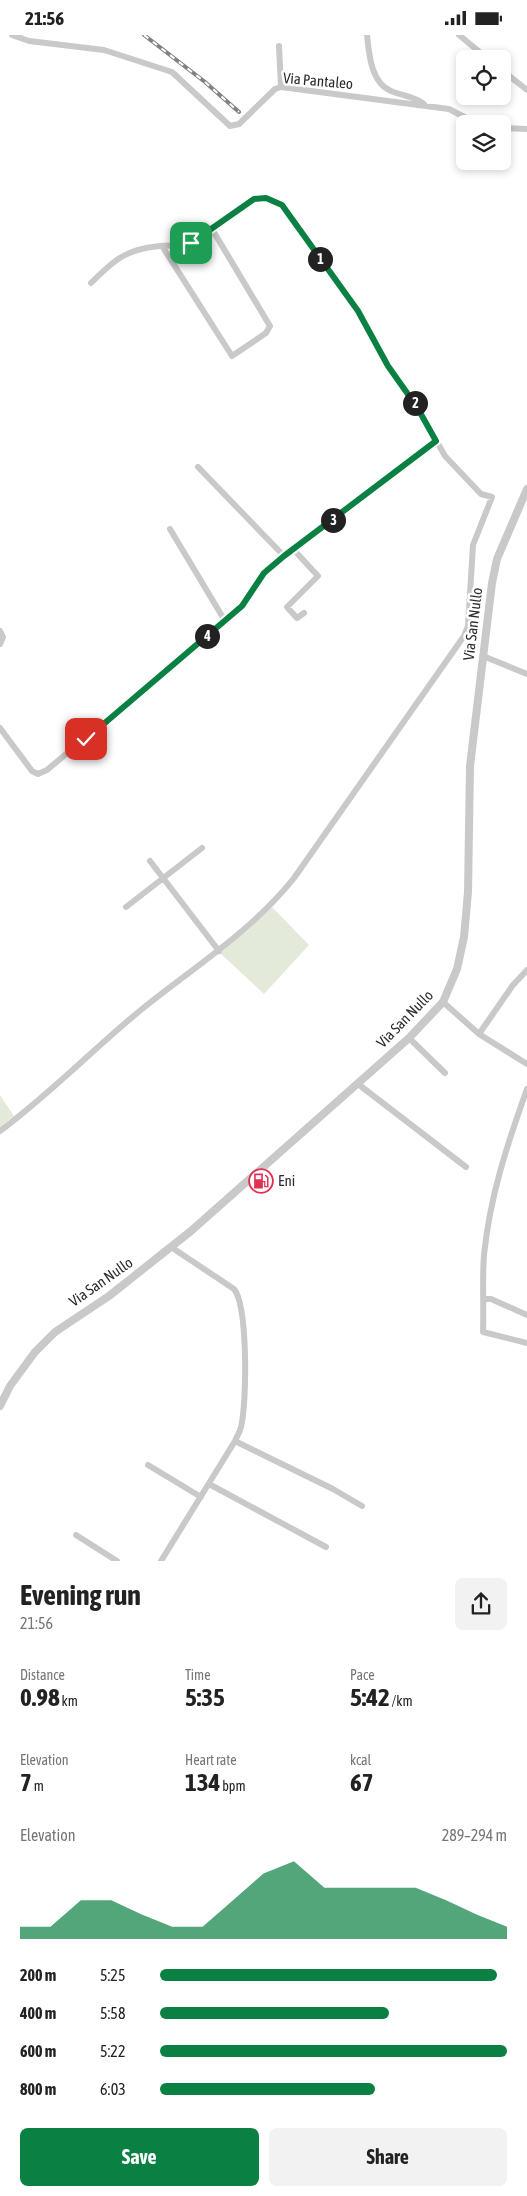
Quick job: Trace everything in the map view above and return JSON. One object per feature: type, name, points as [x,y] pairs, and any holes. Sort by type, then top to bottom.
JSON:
[{"type":"street","name":"Via Pantaleo","points":[[12,35],[29,41],[104,50],[172,73],[230,126],[239,124],[275,89],[281,87],[425,105],[449,109],[461,115]]},
{"type":"street","points":[[366,35],[372,66],[379,83],[391,91],[418,99],[425,105]]},
{"type":"street","points":[[459,35],[477,50]]},
{"type":"street","points":[[279,46],[281,87]]},
{"type":"street","points":[[511,77],[527,90]]},
{"type":"street","points":[[511,128],[527,129]]},
{"type":"street","points":[[0,1131],[143,1009],[219,951],[264,913],[294,878],[464,636],[468,626],[473,545],[492,497],[481,494],[448,460],[417,407],[388,366],[358,311],[282,205],[266,198],[254,199],[191,243],[162,245],[114,259],[91,283]]},
{"type":"street","points":[[162,245],[232,356],[266,333],[270,326],[212,229]]},
{"type":"street","points":[[0,728],[32,771],[38,774],[43,773],[242,606],[264,573],[284,556],[436,441]]},
{"type":"street","points":[[198,467],[284,556]]},
{"type":"street","name":"Via San Nullo","points":[[0,1406],[10,1386],[36,1352],[55,1332],[109,1295],[171,1247],[358,1084],[409,1038],[443,1002],[457,969],[464,937],[468,892],[470,766],[492,583],[497,559],[527,489]]},
{"type":"street","points":[[170,529],[225,621]]},
{"type":"street","points":[[294,549],[318,576],[286,607],[297,618],[304,613]]},
{"type":"street","points":[[0,631],[3,637],[0,644]]},
{"type":"street","points":[[483,656],[527,675]]},
{"type":"street","points":[[126,907],[202,848]]},
{"type":"street","points":[[150,861],[219,951]]},
{"type":"street","points":[[479,1034],[513,985],[527,970]]},
{"type":"street","points":[[443,1002],[479,1034],[527,1064]]},
{"type":"street","points":[[409,1038],[445,1073]]},
{"type":"street","points":[[358,1084],[466,1167]]},
{"type":"street","points":[[527,1089],[500,1164],[494,1192],[484,1257],[483,1332],[527,1343]]},
{"type":"street","points":[[162,1561],[235,1441],[241,1428],[244,1408],[244,1332],[239,1297],[234,1289],[171,1247]]},
{"type":"street","points":[[484,1299],[491,1299],[527,1315]]},
{"type":"street","points":[[235,1441],[333,1489],[362,1506]]},
{"type":"street","points":[[148,1465],[201,1497]]},
{"type":"street","points":[[209,1485],[326,1547]]},
{"type":"street","points":[[76,1535],[118,1561]]},
{"type":"green space","points":[[272,907],[309,945],[264,994],[220,953]]},
{"type":"green space","points":[[0,1095],[14,1116],[0,1127]]},
{"type":"railway","points":[[144,35],[205,82],[239,112]]},
{"type":"place","name":"Eni","points":[[261,1181]]},
{"type":"route","points":[[86,739],[242,606],[264,573],[436,441],[417,407],[388,366],[358,311],[282,205],[275,200],[266,198],[254,199],[191,243]]}]
